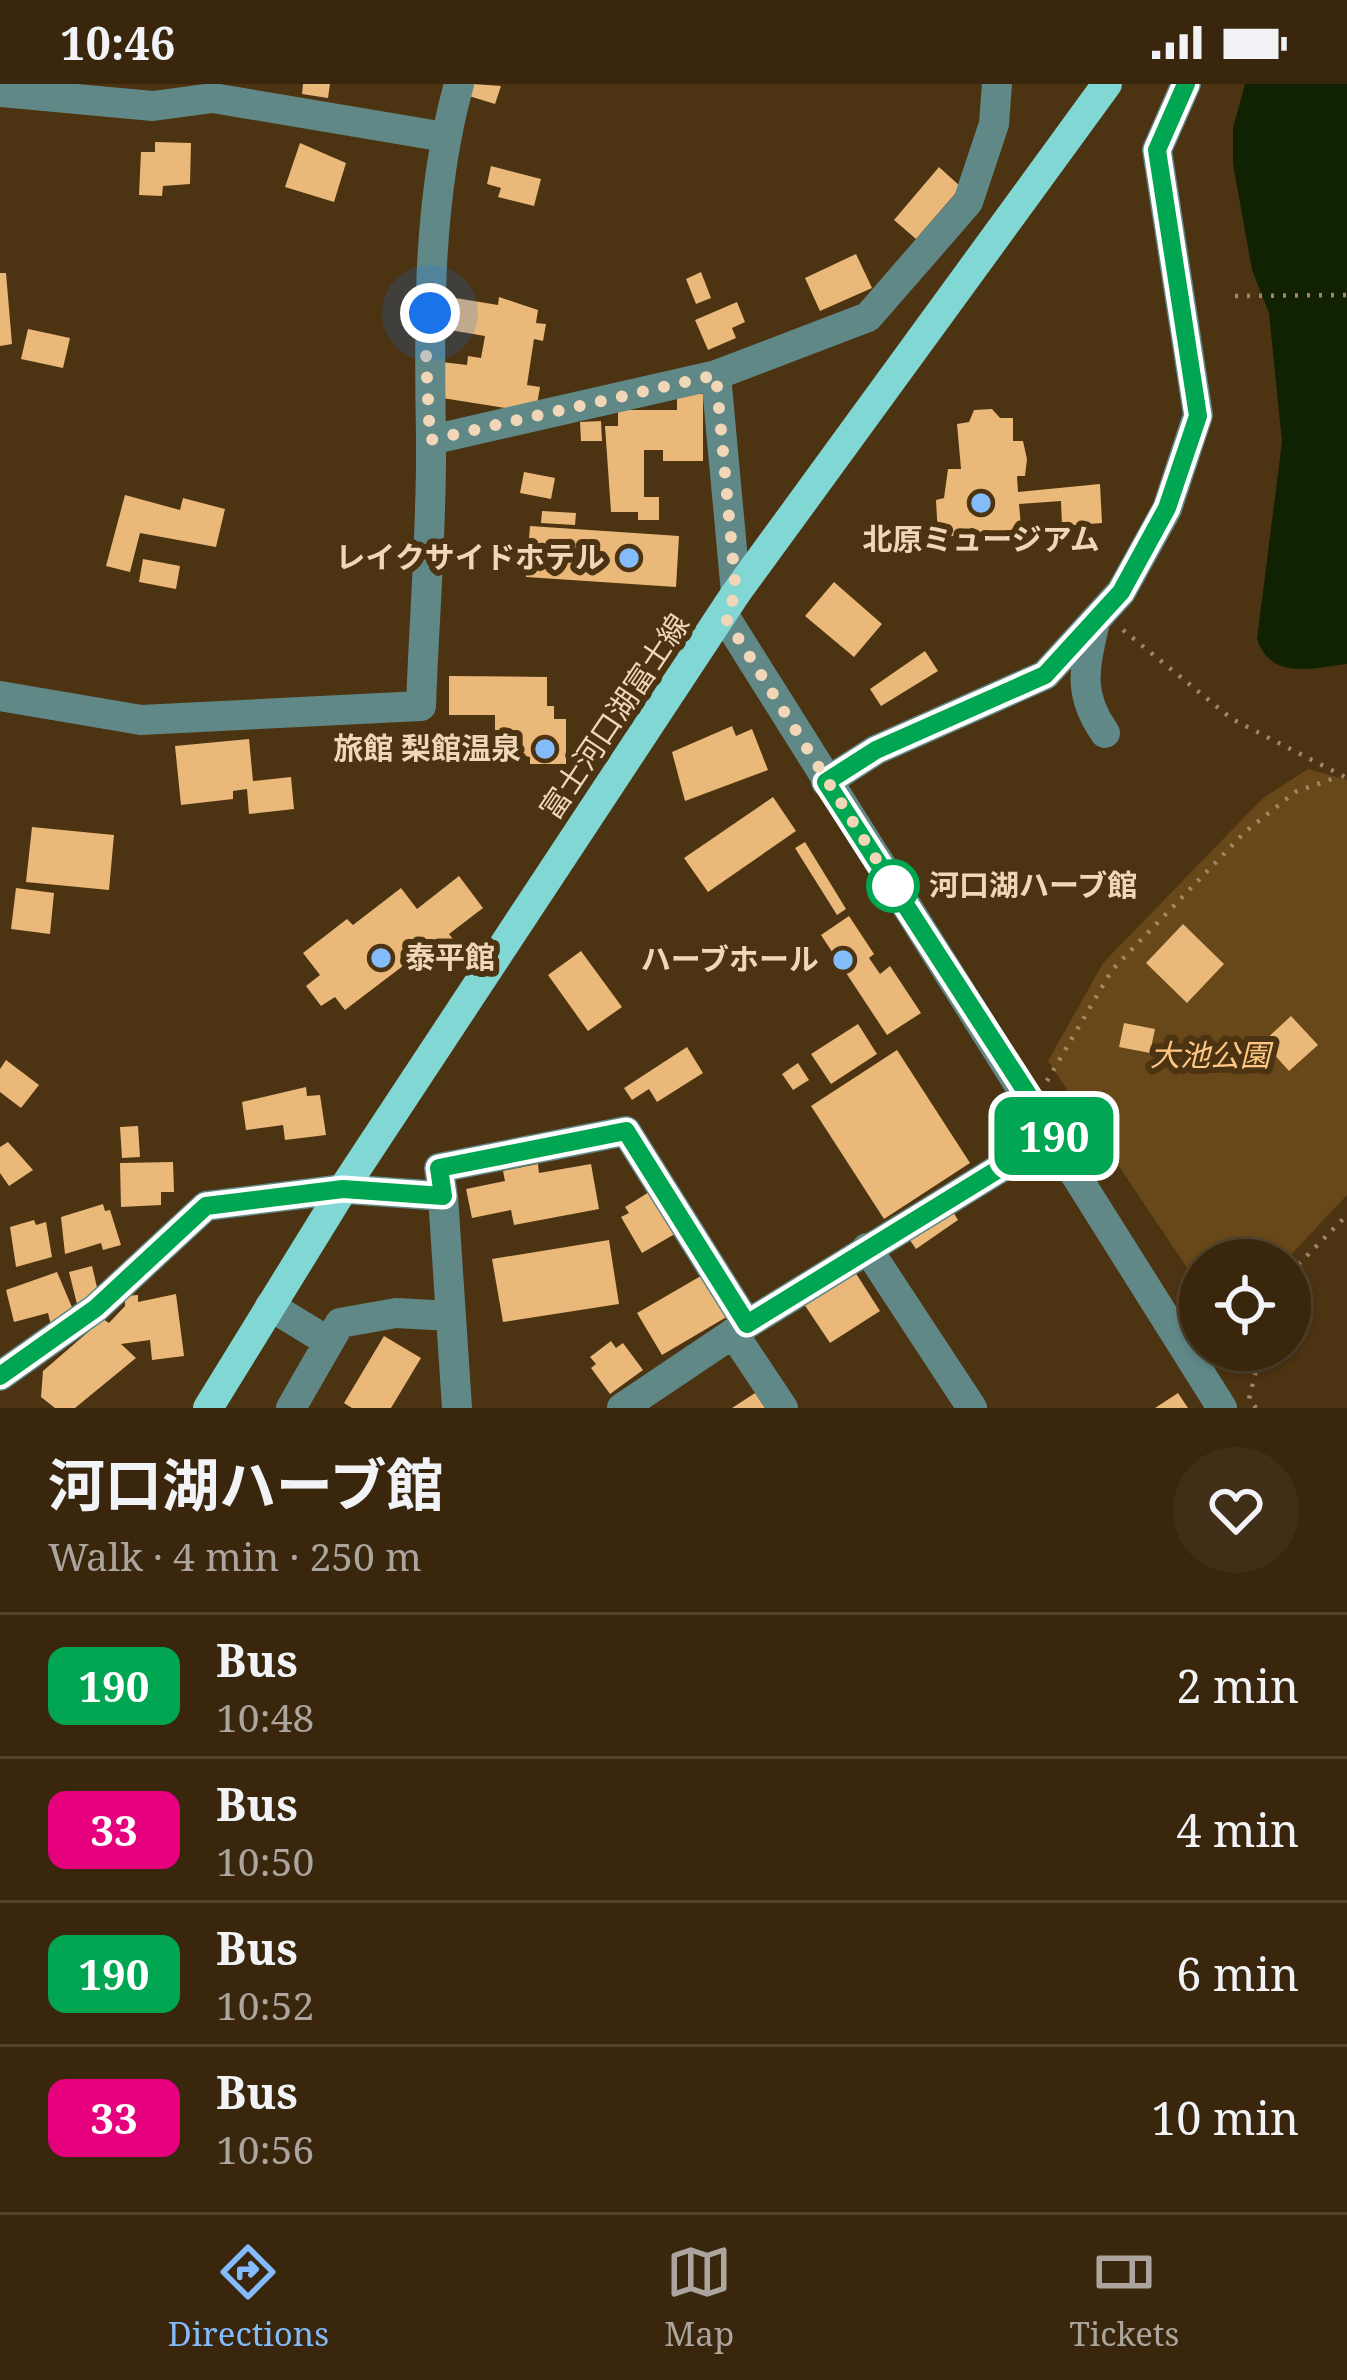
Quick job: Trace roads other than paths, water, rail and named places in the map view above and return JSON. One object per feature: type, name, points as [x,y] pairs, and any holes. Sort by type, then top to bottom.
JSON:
[{"type":"main road","name":"富士河口湖富士線","points":[[208,1408],[343,1189],[730,605],[1107,84]]},
{"type":"street","points":[[0,696],[141,720],[421,706],[430,440],[426,357],[445,136],[459,84]]},
{"type":"street","points":[[430,440],[716,375],[868,316],[968,202],[994,124],[997,84]]},
{"type":"street","points":[[826,782],[876,750],[1045,675],[1100,618],[1167,508],[1198,416],[1156,164],[1162,134],[1186,84]]},
{"type":"street","points":[[0,92],[153,106],[213,98],[445,136]]},
{"type":"street","points":[[716,375],[730,605],[826,782],[1054,1135],[1222,1408]]},
{"type":"street","points":[[1100,618],[1086,665],[1087,707],[1105,733]]},
{"type":"street","points":[[458,1408],[439,1168],[626,1131],[783,1408]]},
{"type":"street","points":[[622,1408],[740,1329],[1054,1135]]},
{"type":"street","points":[[0,1376],[96,1308],[206,1206],[343,1189],[443,1196]]},
{"type":"street","points":[[867,1249],[972,1408]]},
{"type":"street","points":[[270,1306],[329,1342]]},
{"type":"street","points":[[291,1408],[340,1323],[396,1313],[451,1316]]},
{"type":"place","name":"北原ミュージアム","points":[[981,503]]},
{"type":"place","name":"レイクサイドホテル","points":[[629,558]]},
{"type":"place","name":"旅館 梨館温泉","points":[[545,749]]},
{"type":"place","name":"河口湖ハーブ館","points":[[893,886]]},
{"type":"place","name":"泰平館","points":[[381,958]]},
{"type":"place","name":"ハーブホール","points":[[843,960]]},
{"type":"park label","name":"大池公園","points":[[1210,1056]]}]
